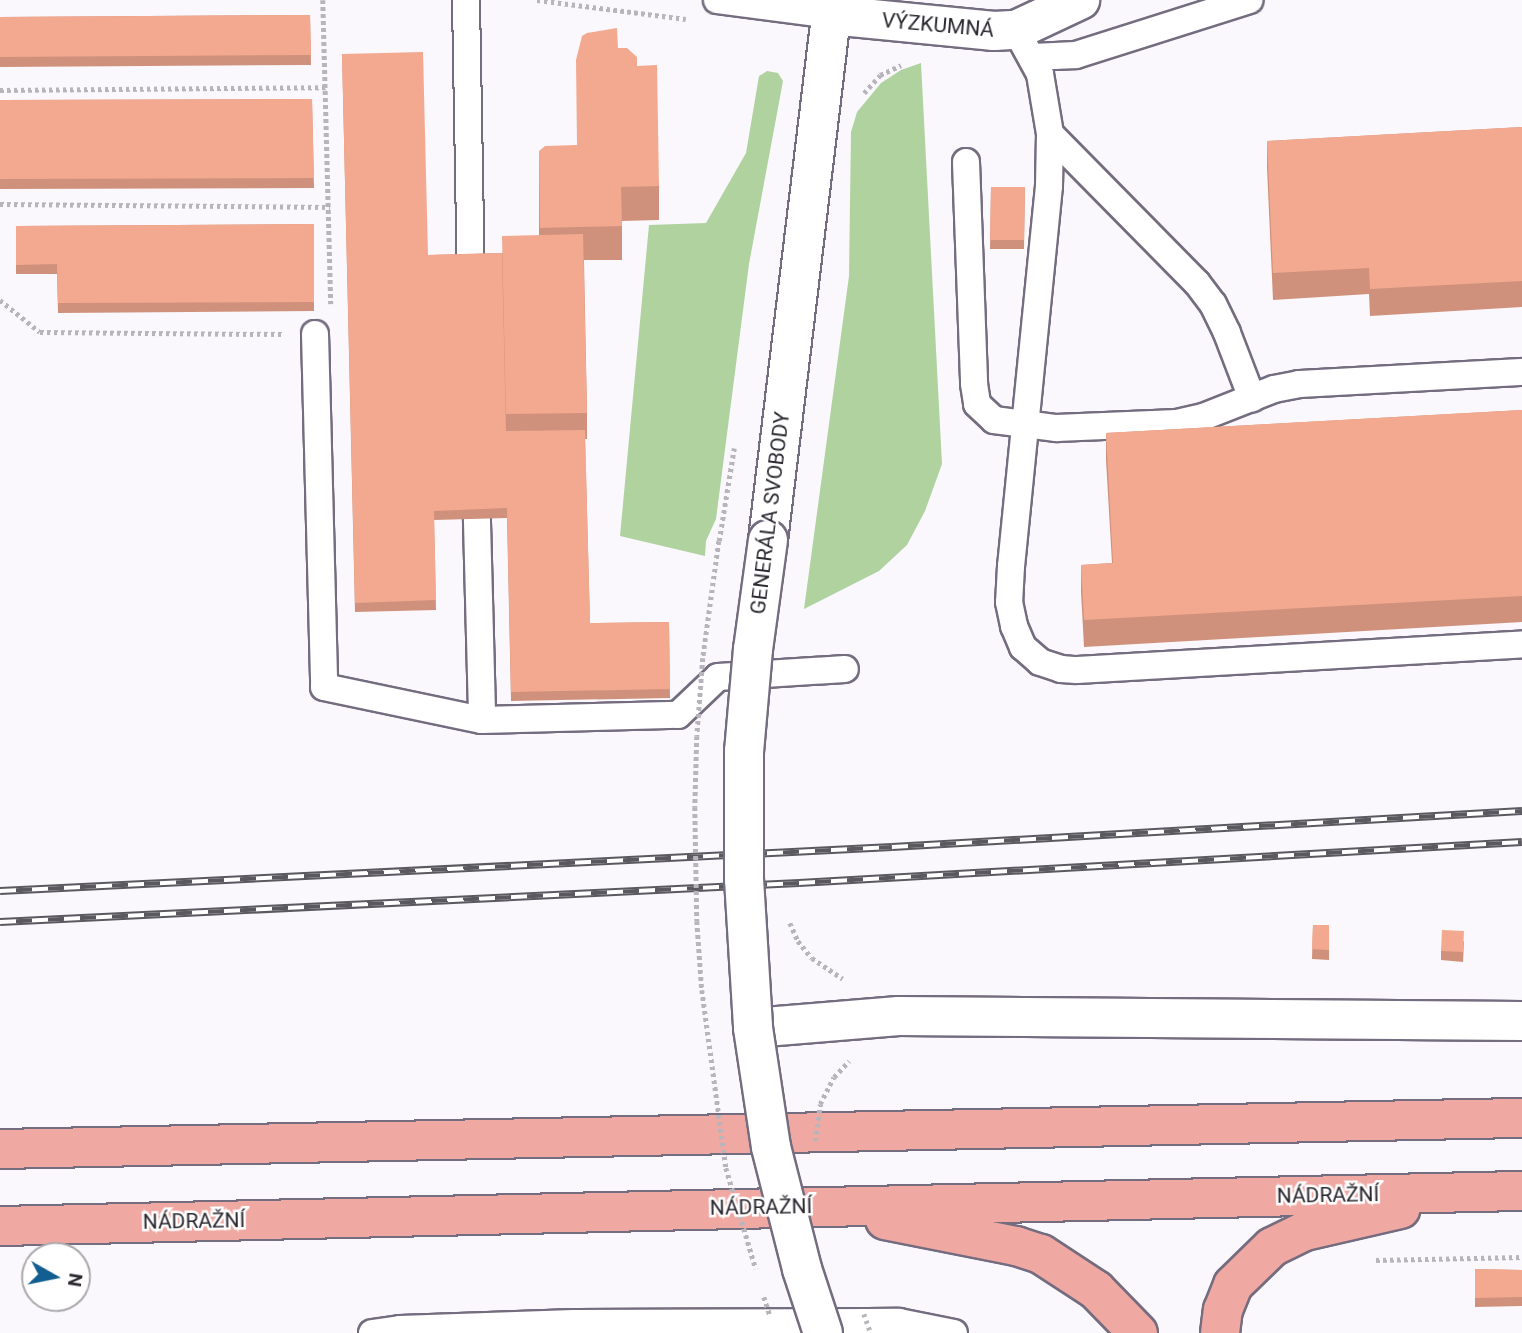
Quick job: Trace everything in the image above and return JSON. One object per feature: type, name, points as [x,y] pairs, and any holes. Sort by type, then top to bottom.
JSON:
[{"type":"main road","points":[[0,1149],[1522,1118]]},
{"type":"main road","name":"NÁDRAŽNÍ","points":[[0,1226],[1522,1191]]},
{"type":"main road","points":[[1220,1333],[1223,1310],[1237,1280],[1257,1259],[1287,1238],[1475,1192]]},
{"type":"main road","points":[[811,1206],[1016,1246],[1041,1254],[1096,1290],[1138,1333]]},
{"type":"street","name":"VÝZKUMNÁ","points":[[832,8],[994,31],[1025,43],[1080,0]]},
{"type":"street","name":"GENERÁLA SVOBODY","points":[[823,1333],[802,1269],[771,1147],[753,1028],[744,879],[744,751],[752,649],[768,540],[832,8]]},
{"type":"street","points":[[753,1028],[899,1016],[1522,1021]]},
{"type":"lane","points":[[466,0],[472,319]]},
{"type":"lane","points":[[717,0],[832,8]]},
{"type":"lane","points":[[1025,43],[1076,55],[1249,0]]},
{"type":"lane","points":[[1025,43],[1047,100],[1050,134],[1049,186],[1009,602],[1014,626],[1023,647],[1040,662],[1061,669],[1077,670],[1522,644]]},
{"type":"lane","points":[[1050,134],[1197,283],[1213,304],[1227,333],[1252,398]]},
{"type":"lane","points":[[966,162],[977,404],[994,420],[1025,426],[1089,428],[1177,423],[1203,417],[1299,384],[1522,372]]},
{"type":"lane","points":[[315,334],[324,687],[482,720],[678,715],[718,677],[845,669]]},
{"type":"lane","points":[[475,457],[482,720]]},
{"type":"lane","points":[[372,1333],[400,1329],[574,1323],[899,1322],[954,1333]]},
{"type":"path","points":[[0,300],[40,332],[321,333],[330,321],[330,207],[323,0]]},
{"type":"path","points":[[537,0],[699,20]]},
{"type":"path","points":[[0,90],[326,88]]},
{"type":"path","points":[[0,204],[330,207]]},
{"type":"path","points":[[789,919],[798,941],[812,958],[843,979]]},
{"type":"path","points":[[816,1148],[816,1122],[820,1104],[834,1077],[849,1061]]},
{"type":"path","points":[[1369,1260],[1522,1257]]},
{"type":"path","points":[[863,1309],[871,1333]]},
{"type":"green space","points":[[921,63],[942,464],[925,511],[907,545],[879,571],[804,609],[849,276],[851,132],[857,112],[881,83],[901,70]]},
{"type":"green space","points":[[767,71],[778,73],[783,81],[749,264],[716,519],[706,541],[705,556],[620,536],[649,225],[706,223],[746,153],[759,76]]},
{"type":"building","points":[[310,15],[311,55],[0,57],[0,17]]},
{"type":"building","points":[[617,28],[618,48],[627,48],[637,57],[637,66],[657,65],[659,186],[621,187],[622,226],[540,228],[539,151],[545,146],[577,145],[576,60],[582,36]]},
{"type":"building","points":[[423,52],[428,255],[502,253],[506,431],[585,430],[590,623],[669,622],[670,689],[511,692],[507,508],[434,511],[436,600],[355,603],[342,54]]},
{"type":"building","points":[[312,99],[314,178],[0,179],[0,100]]},
{"type":"building","points":[[1522,127],[1522,281],[1370,289],[1369,268],[1273,273],[1267,141]]},
{"type":"building","points":[[991,187],[1025,187],[1024,240],[990,240]]},
{"type":"building","points":[[314,224],[314,302],[58,303],[57,264],[16,265],[16,226]]},
{"type":"building","points":[[583,234],[587,413],[506,414],[502,236]]},
{"type":"building","points":[[1522,410],[1522,596],[1084,620],[1081,565],[1113,563],[1106,433]]},
{"type":"building","points":[[1313,925],[1329,925],[1329,950],[1312,949]]},
{"type":"building","points":[[1442,930],[1464,931],[1463,952],[1441,951]]},
{"type":"building","points":[[1475,1269],[1522,1270],[1522,1297],[1475,1298]]},
{"type":"railway","points":[[0,891],[892,847],[1522,811]]},
{"type":"railway","points":[[0,922],[799,883],[1522,842]]}]
